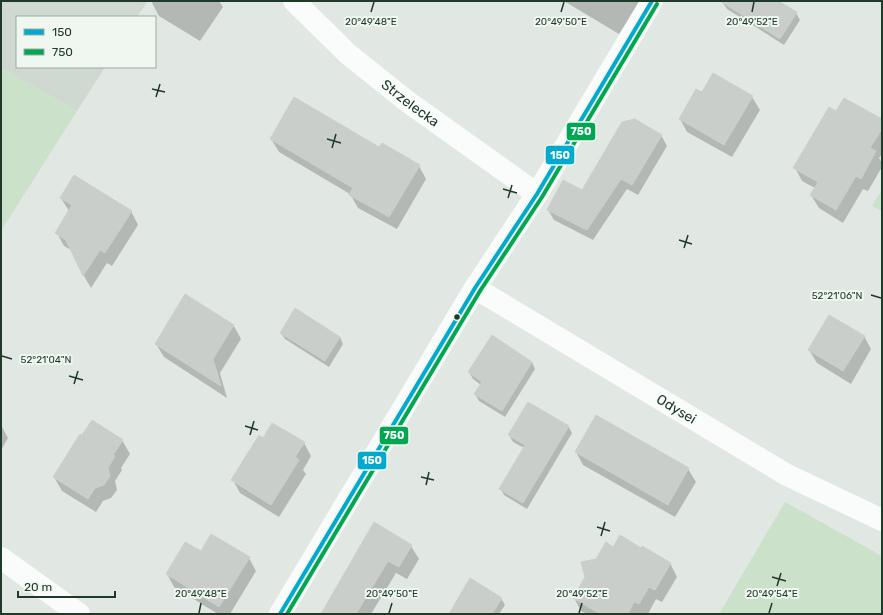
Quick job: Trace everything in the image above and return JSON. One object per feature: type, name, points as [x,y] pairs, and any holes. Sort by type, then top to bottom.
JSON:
[{"type":"street","name":"Strzelecka","points":[[294,1],[348,54],[408,102],[537,194]]},
{"type":"street","points":[[280,614],[475,288],[537,194],[652,1]]},
{"type":"street","name":"Odysei","points":[[475,288],[787,475],[882,520]]},
{"type":"street","points":[[1,558],[79,614]]},
{"type":"shaded area","points":[[1,1],[148,1],[138,16],[16,16],[16,68],[104,68],[77,111],[1,68]]},
{"type":"green space","points":[[1,68],[77,111],[1,231]]},
{"type":"green space","points":[[882,189],[882,211],[872,206]]},
{"type":"green space","points":[[785,502],[882,556],[882,614],[719,614]]},
{"type":"building","points":[[720,1],[778,1],[797,12],[780,39]]},
{"type":"building","points":[[713,73],[753,96],[724,145],[679,119],[696,89],[702,92]]},
{"type":"building","points":[[294,97],[379,147],[382,143],[420,165],[389,217],[349,195],[353,188],[270,139]]},
{"type":"building","points":[[844,98],[882,119],[882,129],[870,148],[876,151],[861,179],[856,176],[836,210],[810,195],[818,182],[793,168],[829,107],[836,111]]},
{"type":"building","points":[[635,119],[662,135],[632,185],[621,179],[587,230],[547,210],[563,180],[582,190],[622,122]]},
{"type":"building","points":[[74,175],[132,211],[105,253],[100,250],[83,276],[66,240],[55,233],[72,205],[60,198]]},
{"type":"building","points":[[185,294],[234,325],[213,359],[221,386],[155,344]]},
{"type":"building","points":[[295,308],[340,337],[325,361],[280,333]]},
{"type":"building","points":[[829,315],[865,336],[843,371],[808,350]]},
{"type":"building","points":[[492,335],[532,362],[502,411],[474,394],[482,382],[468,372]]},
{"type":"building","points":[[528,402],[569,426],[523,503],[499,489],[525,445],[508,435]]},
{"type":"building","points":[[596,415],[689,468],[668,505],[575,452]]},
{"type":"building","points":[[92,420],[123,440],[113,455],[115,456],[108,468],[110,476],[104,485],[95,488],[88,499],[53,477],[80,434],[82,435]]},
{"type":"building","points":[[272,423],[305,442],[295,457],[299,460],[271,505],[231,480],[259,435],[263,438]]},
{"type":"building","points":[[374,522],[412,545],[399,567],[388,561],[356,614],[321,614]]},
{"type":"building","points":[[211,534],[250,557],[219,607],[166,574],[185,542],[201,551]]},
{"type":"building","points":[[620,535],[641,548],[642,546],[671,563],[655,590],[649,587],[639,604],[634,602],[628,614],[600,614],[573,598],[585,577],[581,562],[596,559],[606,542],[613,547]]},
{"type":"building","points":[[470,578],[502,598],[492,614],[449,614]]},
{"type":"transit line","name":"150","points":[[280,614],[475,288],[537,194],[652,1]]},
{"type":"transit line","name":"750","points":[[287,614],[480,291],[542,197],[657,4]]}]
